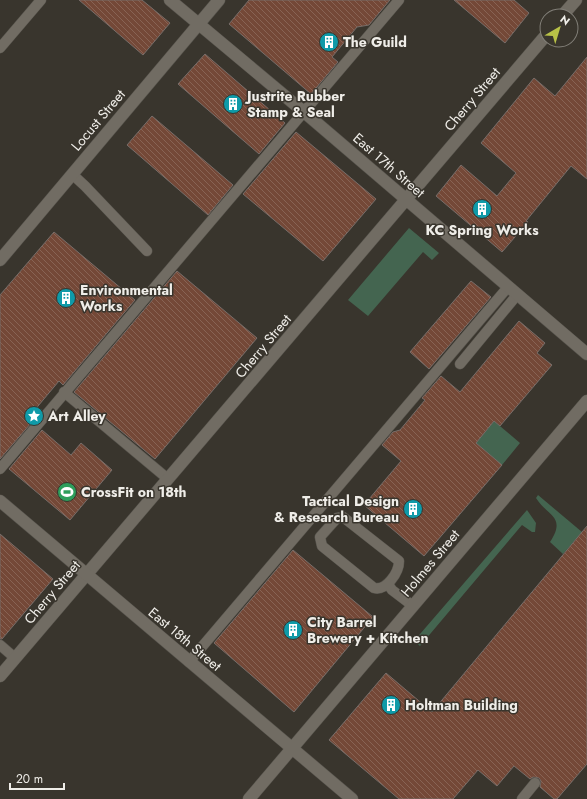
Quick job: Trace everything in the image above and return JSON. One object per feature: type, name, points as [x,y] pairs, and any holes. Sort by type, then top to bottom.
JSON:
[{"type":"street","name":"East 17th Street","points":[[170,0],[304,112],[587,354]]},
{"type":"street","name":"Locust Street","points":[[0,260],[220,0]]},
{"type":"street","points":[[569,8],[576,0]]},
{"type":"street","name":"Cherry Street","points":[[0,676],[539,43]]},
{"type":"street","name":"Holmes Street","points":[[249,799],[587,401]]},
{"type":"street","name":"East 18th Street","points":[[0,501],[352,799]]},
{"type":"lane","points":[[0,48],[41,0]]},
{"type":"lane","points":[[0,469],[399,0]]},
{"type":"lane","points":[[72,174],[147,251]]},
{"type":"lane","points":[[460,364],[512,291]]},
{"type":"lane","points":[[189,662],[512,291]]},
{"type":"lane","points":[[64,392],[168,479]]},
{"type":"lane","points":[[343,517],[398,561],[399,567],[388,584],[378,589],[374,588],[322,546],[320,537],[337,518],[343,517]]},
{"type":"lane","points":[[388,584],[392,590],[412,606]]},
{"type":"lane","points":[[0,645],[15,658]]},
{"type":"lane","points":[[522,799],[535,783]]},
{"type":"green space","points":[[409,228],[439,253],[432,260],[423,252],[368,316],[348,300]]},
{"type":"green space","points":[[494,421],[520,443],[502,465],[476,443]]},
{"type":"green space","points":[[538,495],[582,532],[563,554],[550,542],[557,527],[556,521],[554,517],[540,504],[536,498]]},
{"type":"green space","points":[[527,510],[536,523],[535,532],[532,532],[522,525],[420,646],[414,641]]},
{"type":"building","points":[[79,0],[142,0],[170,23],[143,55]]},
{"type":"building","points":[[249,0],[390,0],[369,25],[357,27],[332,57],[338,62],[311,94],[229,24]]},
{"type":"building","points":[[454,0],[514,0],[529,13],[505,43]]},
{"type":"building","name":"Justrite Rubber Stamp & Seal","points":[[205,54],[285,123],[259,154],[178,84]]},
{"type":"building","points":[[587,57],[587,179],[571,166],[526,221],[528,222],[502,252],[436,196],[461,165],[497,196],[516,173],[481,143],[534,78],[555,96]]},
{"type":"building","points":[[152,116],[233,185],[208,215],[127,145]]},
{"type":"building","points":[[296,132],[376,199],[323,261],[243,194]]},
{"type":"building","name":"Environmental Works","points":[[54,232],[135,300],[63,385],[59,381],[28,418],[32,422],[0,459],[0,295]]},
{"type":"building","points":[[177,271],[257,338],[155,459],[74,392]]},
{"type":"building","points":[[471,281],[491,297],[429,369],[410,352]]},
{"type":"building","points":[[519,321],[545,343],[537,353],[552,365],[500,426],[494,421],[476,443],[502,465],[424,556],[364,505],[401,461],[382,445],[393,432],[400,430],[425,400],[422,398],[441,376],[460,392]]},
{"type":"building","points":[[42,430],[71,455],[81,443],[112,470],[70,520],[9,469]]},
{"type":"building","points":[[587,526],[587,764],[557,799],[554,799],[540,787],[541,781],[539,778],[533,777],[530,779],[514,766],[497,786],[478,770],[453,799],[399,799],[329,740],[386,673],[432,712]]},
{"type":"building","points":[[0,534],[53,579],[2,639],[0,639]]},
{"type":"building","name":"City Barrel Brewery + Kitchen","points":[[293,550],[373,617],[294,712],[214,643]]},
{"type":"place","name":"The Guild","points":[[329,42]]},
{"type":"place","name":"Justrite Rubber Stamp & Seal","points":[[233,104]]},
{"type":"place","name":"KC Spring Works","points":[[482,209]]},
{"type":"place","name":"Environmental Works","points":[[66,298]]},
{"type":"place","name":"Art Alley","points":[[34,416]]},
{"type":"place","name":"CrossFit on 18th","points":[[67,492]]},
{"type":"place","name":"Tactical Design & Research Bureau","points":[[413,509]]},
{"type":"place","name":"City Barrel Brewery + Kitchen","points":[[293,630]]},
{"type":"place","name":"Holtman Building","points":[[391,705]]}]
